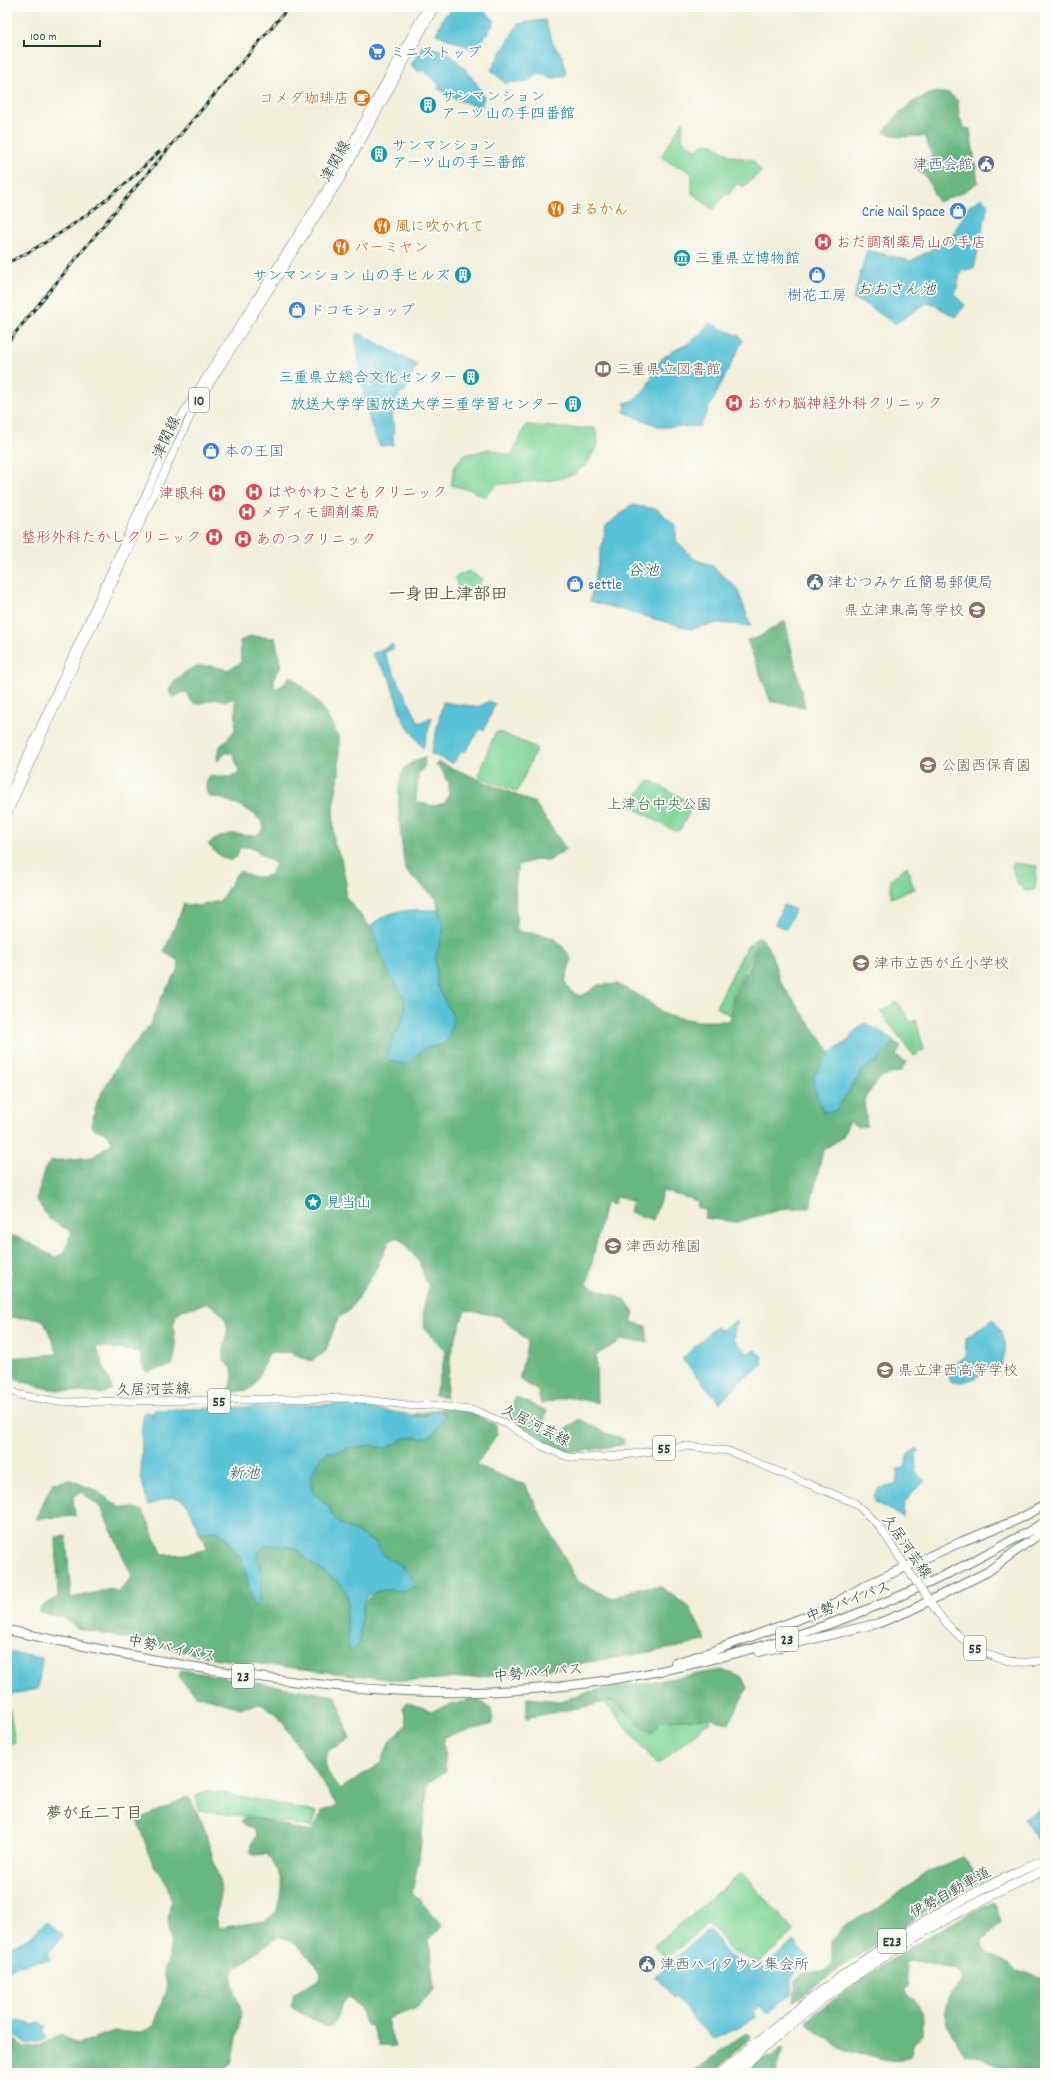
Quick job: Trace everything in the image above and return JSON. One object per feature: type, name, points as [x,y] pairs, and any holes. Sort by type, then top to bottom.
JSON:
[{"type":"highway","points":[[907,1567],[963,1541],[1011,1522],[1045,1505]]},
{"type":"highway","name":"中勢バイパス","points":[[7,1630],[77,1645],[255,1677],[342,1687],[410,1692],[508,1690],[560,1686],[645,1674],[782,1640],[892,1600],[963,1567],[1045,1522]]},
{"type":"highway","points":[[928,1599],[987,1572],[1045,1530]]},
{"type":"highway","name":"23","points":[[645,1674],[653,1669],[707,1653],[804,1618],[907,1567]]},
{"type":"highway","name":"23","points":[[645,1674],[674,1672],[707,1666],[879,1623],[911,1610],[928,1599]]},
{"type":"highway","name":"伊勢自動車道","points":[[721,2073],[808,2006],[987,1892],[1045,1860]]},
{"type":"highway","name":"伊勢自動車道","points":[[987,1892],[1045,1870]]},
{"type":"highway","name":"伊勢自動車道","points":[[735,2073],[768,2038]]},
{"type":"main road","name":"津関線","points":[[7,800],[182,415],[325,192],[427,7]]},
{"type":"main road","name":"津関線","points":[[7,816],[51,716],[194,408],[341,178],[435,7]]},
{"type":"main road","name":"久居河芸線","points":[[7,1388],[20,1395],[59,1402],[335,1398],[385,1401],[415,1406],[433,1405],[457,1407],[509,1424],[554,1452],[577,1458],[618,1456],[686,1446],[723,1450],[759,1462],[854,1503],[879,1526],[928,1599],[960,1639],[978,1649],[1006,1661],[1022,1662],[1045,1660]]},
{"type":"green space","points":[[936,92],[950,94],[958,101],[959,116],[964,128],[970,129],[978,182],[962,193],[938,202],[927,178],[913,165],[932,157],[925,136],[900,137],[884,132],[906,107],[927,95]]},
{"type":"green space","points":[[683,121],[682,140],[696,149],[702,144],[713,144],[731,156],[753,160],[761,172],[743,187],[737,183],[729,194],[726,194],[713,210],[692,193],[692,173],[679,166],[678,168],[661,157]]},
{"type":"green space","points":[[526,425],[562,428],[595,428],[598,444],[587,464],[573,475],[553,480],[498,484],[485,497],[471,490],[451,485],[455,465],[464,455],[490,449],[511,456]]},
{"type":"green space","points":[[469,571],[482,579],[470,599],[459,592],[455,577]]},
{"type":"green space","points":[[785,621],[805,707],[771,702],[747,640],[757,638]]},
{"type":"green space","points":[[252,636],[275,638],[281,667],[274,677],[274,689],[282,686],[289,677],[293,677],[321,706],[339,737],[339,776],[333,807],[334,843],[341,859],[346,883],[345,896],[372,929],[388,972],[404,996],[406,1013],[392,1042],[386,1060],[407,1065],[424,1048],[441,1045],[453,1017],[437,986],[435,959],[444,928],[438,910],[437,899],[405,870],[400,832],[399,786],[402,775],[406,767],[425,757],[424,767],[418,774],[416,802],[434,806],[445,803],[449,794],[449,782],[446,780],[442,770],[436,766],[438,762],[535,803],[566,849],[549,861],[538,859],[519,865],[515,886],[517,930],[521,932],[545,935],[556,940],[561,945],[571,959],[565,982],[571,992],[582,996],[598,985],[617,984],[645,999],[668,1016],[699,1021],[729,1021],[731,1018],[736,989],[755,951],[756,944],[753,941],[758,936],[766,944],[769,950],[779,980],[831,1053],[815,1073],[813,1081],[823,1112],[835,1111],[863,1070],[879,1059],[894,1042],[901,1046],[896,1056],[906,1062],[901,1071],[880,1078],[864,1099],[867,1126],[859,1127],[849,1121],[843,1137],[823,1150],[810,1208],[787,1208],[737,1222],[704,1218],[706,1210],[697,1208],[698,1201],[663,1191],[653,1220],[629,1212],[632,1201],[616,1197],[613,1205],[605,1203],[587,1285],[625,1300],[634,1312],[631,1322],[646,1326],[648,1342],[622,1340],[596,1355],[597,1403],[568,1397],[541,1404],[538,1391],[519,1379],[528,1341],[499,1316],[465,1310],[451,1352],[446,1397],[435,1395],[446,1352],[425,1329],[423,1312],[429,1286],[419,1262],[400,1238],[390,1240],[373,1275],[349,1311],[338,1318],[325,1352],[311,1361],[289,1352],[269,1353],[254,1386],[248,1390],[232,1392],[229,1389],[233,1378],[232,1368],[223,1360],[228,1329],[227,1323],[218,1310],[208,1303],[182,1310],[176,1315],[173,1327],[176,1347],[173,1364],[170,1366],[147,1372],[144,1369],[139,1352],[96,1346],[112,1389],[102,1394],[48,1389],[7,1377],[7,1358],[58,1354],[44,1321],[35,1318],[16,1318],[7,1316],[6,1293],[12,1272],[7,1262],[7,1236],[18,1237],[56,1257],[63,1254],[72,1232],[49,1219],[36,1199],[43,1174],[47,1165],[51,1161],[92,1157],[111,1144],[112,1140],[104,1132],[92,1128],[91,1125],[98,1099],[120,1061],[150,1025],[161,998],[179,968],[178,961],[164,952],[184,904],[198,906],[220,901],[237,873],[240,871],[255,877],[262,877],[270,875],[276,864],[250,847],[242,847],[239,849],[237,857],[230,861],[220,856],[209,846],[209,843],[225,835],[236,834],[253,836],[264,828],[262,822],[250,811],[224,800],[209,797],[206,791],[206,784],[209,776],[230,777],[237,775],[239,771],[233,753],[226,753],[218,761],[217,756],[222,744],[235,729],[236,710],[234,698],[227,701],[216,699],[196,704],[192,702],[187,692],[174,697],[170,694],[170,687],[183,674],[195,667],[209,666],[227,670],[241,663],[240,641]]},
{"type":"green space","points":[[499,732],[535,747],[536,750],[517,792],[480,777],[479,773],[495,733]]},
{"type":"green space","name":"上津台中央公園","points":[[651,781],[692,804],[692,807],[680,830],[675,831],[632,807],[631,802],[647,782]]},
{"type":"green space","points":[[1013,863],[1037,866],[1035,889],[1030,891],[1021,888],[1014,875]]},
{"type":"green space","points":[[907,866],[914,889],[891,898],[891,879]]},
{"type":"green space","points":[[752,942],[754,945],[753,952],[733,992],[730,1015],[716,1007],[747,946]]},
{"type":"green space","points":[[897,1002],[911,1022],[916,1020],[924,1050],[914,1056],[880,1012]]},
{"type":"green space","points":[[515,1397],[547,1411],[542,1430],[555,1439],[579,1419],[608,1434],[623,1439],[624,1443],[621,1445],[577,1452],[562,1451],[545,1445],[509,1417]]},
{"type":"green space","points":[[444,1408],[469,1412],[496,1425],[498,1433],[476,1465],[525,1485],[577,1581],[612,1599],[638,1588],[661,1587],[690,1608],[706,1640],[685,1646],[512,1675],[404,1681],[218,1659],[76,1628],[64,1618],[39,1612],[39,1608],[58,1597],[56,1537],[66,1536],[71,1598],[111,1589],[119,1592],[132,1576],[101,1508],[82,1492],[75,1495],[73,1499],[75,1516],[35,1519],[53,1483],[71,1480],[97,1491],[119,1507],[135,1508],[143,1511],[163,1555],[186,1554],[208,1549],[199,1532],[217,1531],[226,1538],[243,1563],[252,1606],[260,1598],[259,1593],[263,1577],[256,1556],[260,1552],[262,1546],[276,1544],[300,1551],[304,1557],[339,1582],[344,1588],[348,1600],[346,1611],[348,1632],[347,1638],[358,1645],[360,1642],[362,1611],[369,1598],[374,1593],[382,1590],[393,1589],[403,1591],[415,1585],[406,1571],[381,1553],[377,1544],[341,1524],[332,1515],[329,1507],[313,1492],[310,1478],[319,1459],[328,1452],[340,1452],[349,1447],[360,1448],[369,1445],[378,1448],[397,1444],[405,1438],[416,1437],[421,1439],[434,1434],[445,1417],[444,1413],[441,1411],[423,1416],[415,1414]]},
{"type":"green space","points":[[181,1670],[336,1696],[350,1739],[327,1751],[326,1766],[330,1776],[340,1789],[382,1762],[389,1742],[407,1724],[403,1708],[406,1702],[432,1711],[470,1699],[478,1700],[491,1708],[493,1724],[443,1737],[446,1771],[428,1783],[419,1859],[412,1892],[442,1925],[429,1940],[434,1990],[415,2009],[387,2019],[395,2047],[379,2046],[372,2026],[365,2024],[360,2008],[349,1997],[343,2003],[333,2025],[326,2027],[291,2007],[294,1993],[321,1979],[316,1966],[311,1959],[292,1942],[279,1936],[235,1969],[232,1980],[241,2014],[231,2064],[220,2073],[7,2073],[9,2046],[13,2039],[26,2048],[42,2045],[61,2034],[78,2044],[114,2031],[141,2033],[154,2026],[167,1986],[164,1971],[168,1961],[171,1944],[168,1917],[171,1902],[167,1883],[153,1864],[137,1820],[188,1797],[191,1800],[204,1827],[220,1883],[221,1896],[216,1916],[219,1928],[265,1921],[277,1911],[281,1887],[280,1876],[267,1854],[252,1855],[251,1845],[257,1836],[254,1829],[247,1827],[241,1821],[247,1816],[304,1831],[312,1831],[322,1811],[338,1806],[276,1713],[260,1704],[241,1708],[196,1695],[178,1677]]},
{"type":"green space","points":[[722,1670],[742,1677],[747,1688],[729,1724],[712,1718],[662,1720],[651,1733],[613,1701],[526,1718],[527,1698],[561,1701],[583,1693]]},
{"type":"green space","points":[[684,1684],[710,1721],[657,1764],[606,1704],[611,1696]]},
{"type":"green space","points":[[7,1708],[10,1710],[15,1743],[7,1747]]},
{"type":"green space","points":[[207,1791],[225,1793],[316,1812],[312,1827],[199,1810],[196,1796]]},
{"type":"green space","points":[[962,1857],[982,1880],[958,1891],[839,1968],[793,2003],[795,1980],[806,1973],[821,1971],[828,1967],[832,1961],[832,1941],[843,1926],[877,1909],[931,1870]]},
{"type":"green space","points":[[740,1874],[744,1874],[794,1932],[758,1963],[733,1952],[708,1923],[665,1959],[654,1946]]},
{"type":"green space","points":[[994,1901],[1001,1921],[982,1941],[984,1950],[991,1956],[1008,1964],[1018,1973],[1027,1972],[1045,1979],[1045,2073],[1008,2073],[984,2058],[965,2054],[950,2029],[946,2016],[948,1999],[963,1979],[958,1969],[913,1961],[908,1961],[905,1964],[909,1987],[906,1990],[907,1994],[917,2003],[921,2011],[922,2034],[912,2045],[910,2056],[904,2059],[891,2060],[865,2054],[850,2053],[833,2043],[807,2022],[815,2013],[902,1953],[970,1913]]},
{"type":"green space","points":[[747,2032],[751,2038],[713,2073],[691,2073]]},
{"type":"green space","points":[[781,2047],[784,2049],[776,2073],[744,2073],[757,2060],[773,2057]]},
{"type":"water","points":[[454,7],[481,7],[495,21],[476,50],[436,34],[444,16]]},
{"type":"water","points":[[545,20],[553,44],[563,57],[566,75],[552,79],[540,73],[528,81],[505,83],[491,70],[518,24]]},
{"type":"water","points":[[423,45],[445,52],[462,66],[473,78],[484,97],[481,108],[458,100],[437,88],[440,85],[422,70],[419,72],[411,65]]},
{"type":"water","name":"おおさん池","points":[[982,198],[988,204],[974,268],[961,271],[955,295],[965,305],[956,317],[928,302],[895,324],[869,306],[853,299],[867,250],[911,261],[950,239],[969,206]]},
{"type":"water","points":[[709,323],[739,336],[743,340],[700,426],[660,427],[624,412],[626,406],[624,403],[632,401],[643,392],[660,361],[670,353],[692,341]]},
{"type":"water","points":[[359,333],[417,365],[404,393],[401,392],[396,401],[391,421],[394,422],[393,445],[380,446],[369,419],[359,363],[356,335]]},
{"type":"water","name":"谷池","points":[[631,505],[657,509],[676,526],[676,540],[694,559],[711,565],[737,588],[751,626],[718,623],[691,629],[590,601],[606,526]]},
{"type":"water","points":[[392,644],[394,648],[384,653],[419,723],[432,717],[423,748],[403,720],[389,677],[372,654]]},
{"type":"water","points":[[490,701],[495,704],[484,730],[480,729],[466,751],[461,752],[453,763],[431,754],[443,702],[478,707]]},
{"type":"water","points":[[784,905],[795,910],[786,929],[775,924]]},
{"type":"water","points":[[412,910],[438,910],[444,928],[435,959],[437,986],[453,1017],[448,1040],[441,1045],[424,1048],[407,1065],[386,1060],[392,1042],[406,1013],[404,996],[388,972],[372,929],[372,925],[379,919],[395,912]]},
{"type":"water","points":[[865,1023],[891,1038],[894,1042],[879,1059],[863,1070],[835,1111],[823,1112],[813,1085],[815,1073],[831,1053],[849,1040],[855,1031]]},
{"type":"water","points":[[993,1319],[1003,1336],[1004,1341],[1005,1352],[1001,1366],[995,1365],[971,1380],[951,1382],[948,1374],[954,1364],[965,1356],[966,1338]]},
{"type":"water","points":[[736,1321],[733,1339],[748,1353],[756,1350],[762,1357],[762,1365],[739,1382],[720,1403],[682,1359],[715,1327],[722,1330]]},
{"type":"water","name":"新池","points":[[343,1404],[425,1417],[433,1412],[441,1411],[445,1416],[434,1434],[421,1439],[416,1437],[405,1438],[386,1448],[369,1445],[357,1448],[349,1447],[340,1452],[328,1452],[319,1459],[310,1478],[313,1492],[329,1507],[332,1515],[341,1524],[377,1544],[381,1553],[406,1571],[415,1585],[411,1589],[405,1590],[381,1590],[373,1592],[367,1597],[361,1613],[360,1642],[351,1652],[346,1617],[348,1602],[347,1595],[342,1585],[330,1575],[309,1562],[300,1551],[290,1547],[265,1545],[256,1556],[263,1577],[258,1604],[254,1607],[243,1563],[226,1538],[217,1531],[199,1532],[192,1514],[186,1504],[181,1500],[169,1498],[148,1505],[141,1478],[142,1425],[144,1412],[153,1413],[153,1418],[154,1410]]},
{"type":"water","points":[[917,1448],[920,1451],[916,1455],[917,1464],[915,1472],[926,1481],[911,1493],[909,1499],[904,1504],[903,1517],[875,1502],[874,1496],[879,1488],[896,1485],[898,1469],[905,1467],[909,1454]]},
{"type":"water","points":[[8,1652],[42,1658],[38,1689],[7,1695]]},
{"type":"water","points":[[1045,1805],[1045,1850],[1044,1851],[1024,1819]]},
{"type":"water","points":[[46,1921],[63,1936],[48,1953],[50,1960],[19,1965],[7,1971],[7,1948],[33,1935]]},
{"type":"water","points":[[708,1929],[731,1957],[758,1971],[795,1941],[809,1959],[791,1979],[791,1994],[767,2014],[760,2006],[753,2013],[756,2017],[740,2027],[714,2039],[693,2019],[676,1996],[673,1998],[655,1976]]},
{"type":"water","points":[[7,2018],[10,2022],[18,2021],[34,2025],[39,2022],[46,2027],[43,2032],[47,2037],[42,2041],[27,2044],[11,2033],[7,2034]]},
{"type":"railway","points":[[7,343],[111,216],[289,7]]},
{"type":"railway","points":[[7,263],[69,228],[125,184],[159,152]]},
{"type":"place","name":"ミニストップ","points":[[377,52]]},
{"type":"place","name":"コメダ珈琲店","points":[[362,98]]},
{"type":"place","name":"サンマンション アーツ山の手四番館","points":[[428,105]]},
{"type":"place","name":"サンマンション アーツ山の手三番館","points":[[379,154]]},
{"type":"place","name":"津西会館","points":[[986,164]]},
{"type":"place","name":"まるかん","points":[[556,209]]},
{"type":"place","name":"Crie Nail Space","points":[[958,211]]},
{"type":"place","name":"風に吹かれて","points":[[382,226]]},
{"type":"place","name":"おだ調剤薬局山の手店","points":[[823,242]]},
{"type":"place","name":"バーミヤン","points":[[341,247]]},
{"type":"place","name":"三重県立博物館","points":[[682,258]]},
{"type":"place","name":"サンマンション 山の手ヒルズ","points":[[463,275]]},
{"type":"place","name":"樹花工房","points":[[817,275]]},
{"type":"place","name":"ドコモショップ","points":[[297,310]]},
{"type":"place","name":"三重県立図書館","points":[[603,369]]},
{"type":"place","name":"三重県立総合文化センター","points":[[471,377]]},
{"type":"place","name":"おがわ脳神経外科クリニック","points":[[734,403]]},
{"type":"place","name":"放送大学学園放送大学三重学習センター","points":[[573,404]]},
{"type":"place","name":"本の王国","points":[[211,451]]},
{"type":"place","name":"はやかわこどもクリニック","points":[[254,492]]},
{"type":"place","name":"津眼科","points":[[217,493]]},
{"type":"place","name":"メディモ調剤薬局","points":[[247,512]]},
{"type":"place","name":"整形外科たかしクリニック","points":[[214,537]]},
{"type":"place","name":"あのつクリニック","points":[[243,539]]},
{"type":"place","name":"津むつみケ丘簡易郵便局","points":[[815,582]]},
{"type":"place","name":"settle","points":[[575,584]]},
{"type":"place","name":"県立津東高等学校","points":[[977,610]]},
{"type":"place","name":"公園西保育園","points":[[928,765]]},
{"type":"place","name":"津市立西が丘小学校","points":[[861,963]]},
{"type":"place","name":"見当山","points":[[313,1202]]},
{"type":"place","name":"津西幼稚園","points":[[613,1246]]},
{"type":"place","name":"県立津西高等学校","points":[[885,1370]]},
{"type":"place","name":"津西ハイタウン集会所","points":[[647,1964]]},
{"type":"district","name":"一身田上津部田","points":[[448,593]]},
{"type":"district","name":"夢が丘二丁目","points":[[94,1812]]}]
